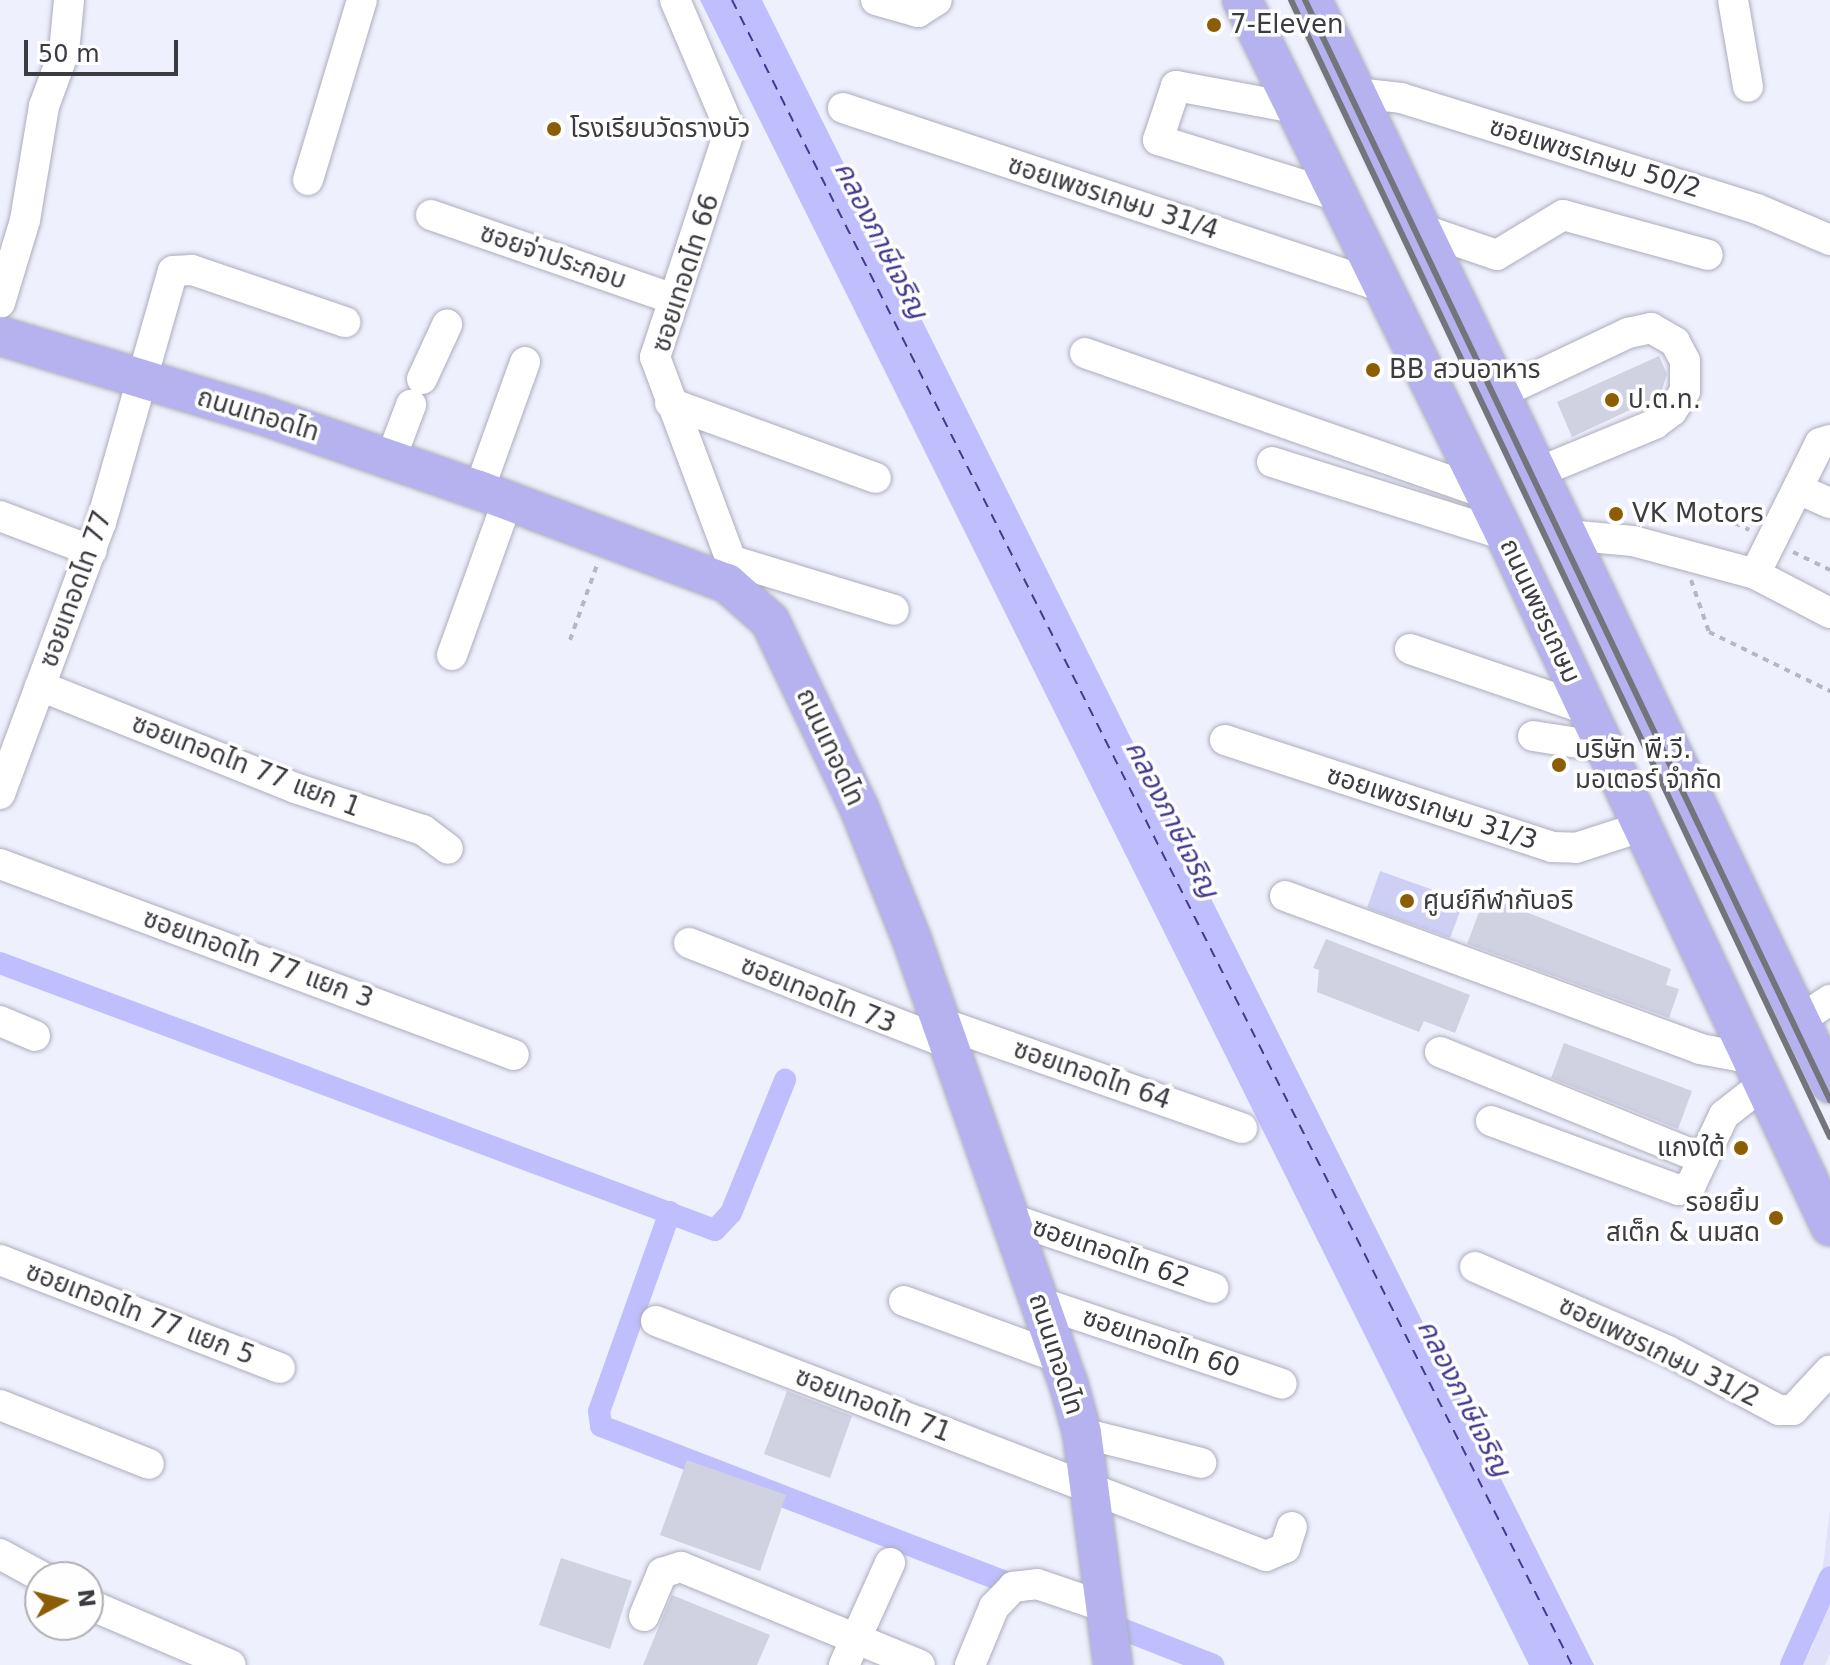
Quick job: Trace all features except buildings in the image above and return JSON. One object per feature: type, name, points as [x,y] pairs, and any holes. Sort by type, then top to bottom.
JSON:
[{"type":"main road","name":"ถนนเพชรเกษม","points":[[1242,0],[1505,535],[1754,1072],[1830,1226]]},
{"type":"main road","points":[[1312,0],[1634,677],[1815,1010],[1830,1083]]},
{"type":"main road","name":"ถนนเทอดไท","points":[[0,336],[391,458],[606,540],[738,576],[770,621],[831,745],[945,1034],[1060,1358],[1082,1433],[1113,1665]]},
{"type":"main road","points":[[1548,630],[1554,642],[1572,646],[1589,629],[1598,602]]},
{"type":"main road","points":[[1581,702],[1585,677],[1597,669],[1634,677]]},
{"type":"street","points":[[308,180],[362,0]]},
{"type":"street","name":"ซอยเทอดไท 66","points":[[675,0],[730,129],[655,357],[738,576]]},
{"type":"street","points":[[876,0],[918,12],[937,0]]},
{"type":"street","points":[[1733,0],[1748,87]]},
{"type":"street","points":[[0,303],[68,10]]},
{"type":"street","points":[[1295,108],[1176,86],[1158,140],[1338,196]]},
{"type":"street","name":"ซอยเพชรเกษม 50/2","points":[[1356,93],[1401,98],[1572,151],[1757,209],[1830,240]]},
{"type":"street","name":"ซอยเพชรเกษม 31/4","points":[[843,108],[1383,287]]},
{"type":"street","name":"ซอยจ่าประกอบ","points":[[431,215],[674,299]]},
{"type":"street","points":[[1421,229],[1497,255],[1563,215],[1708,255]]},
{"type":"street","name":"ซอยเทอดไท 77","points":[[2,785],[92,551],[146,381],[177,268],[345,322]]},
{"type":"street","points":[[391,458],[447,325]]},
{"type":"street","points":[[1499,394],[1628,333],[1651,328],[1675,342],[1685,361],[1685,391],[1672,411],[1655,424],[1539,472]]},
{"type":"street","points":[[1085,353],[1484,493]]},
{"type":"street","points":[[452,655],[525,362]]},
{"type":"street","points":[[670,403],[876,478]]},
{"type":"street","points":[[1755,574],[1820,443],[1830,440]]},
{"type":"street","points":[[1272,462],[1505,535]]},
{"type":"street","points":[[1798,489],[1830,503]]},
{"type":"street","points":[[0,516],[92,551]]},
{"type":"street","points":[[1567,535],[1682,553],[1755,574],[1830,613]]},
{"type":"street","points":[[738,576],[894,610]]},
{"type":"street","points":[[1410,649],[1581,702]]},
{"type":"street","name":"ซอยเทอดไท 77 แยก 1","points":[[40,686],[295,788],[423,830],[448,849]]},
{"type":"street","points":[[1533,736],[1604,747]]},
{"type":"street","name":"ซอยเพชรเกษม 31/3","points":[[1225,740],[1552,847],[1576,848],[1641,827]]},
{"type":"street","name":"ซอยเทอดไท 77 แยก 3","points":[[0,864],[514,1055]]},
{"type":"street","points":[[1285,896],[1700,1049],[1754,1072],[1724,1115],[1691,1185],[1679,1190],[1491,1121]]},
{"type":"street","name":"ซอยเทอดไท 73","points":[[689,943],[945,1034]]},
{"type":"street","points":[[0,1021],[35,1036]]},
{"type":"street","name":"ซอยเทอดไท 64","points":[[945,1034],[1242,1128]]},
{"type":"street","points":[[1440,1052],[1703,1159]]},
{"type":"street","name":"ซอยเทอดไท 62","points":[[1009,1218],[1213,1288]]},
{"type":"street","name":"ซอยเทอดไท 77 แยก 5","points":[[0,1260],[280,1368]]},
{"type":"street","name":"ซอยเพชรเกษม 31/2","points":[[1475,1267],[1668,1351],[1779,1410],[1793,1410],[1830,1370]]},
{"type":"street","points":[[904,1301],[1060,1358]]},
{"type":"street","name":"ซอยเทอดไท 60","points":[[1039,1302],[1282,1384]]},
{"type":"street","name":"ซอยเทอดไท 71","points":[[656,1321],[1266,1556],[1285,1548],[1292,1527]]},
{"type":"street","points":[[0,1405],[149,1464]]},
{"type":"street","points":[[1082,1433],[1201,1463]]},
{"type":"street","points":[[0,1554],[24,1567]]},
{"type":"street","points":[[850,1652],[890,1563]]},
{"type":"street","points":[[644,1616],[662,1573],[681,1567],[850,1652],[920,1665]]},
{"type":"street","points":[[970,1665],[994,1607],[1013,1587],[1037,1584],[1106,1607]]},
{"type":"street","points":[[104,1611],[231,1665]]},
{"type":"path","points":[[570,640],[606,540]]},
{"type":"path","points":[[1682,553],[1709,632],[1830,691]]},
{"type":"shaded area","points":[[1380,871],[1464,901],[1450,938],[1367,908]]},
{"type":"shaded area","points":[[1830,1510],[1830,1654],[1825,1665],[1803,1665],[1813,1645]]},
{"type":"water","name":"คลองภาษีเจริญ","points":[[700,0],[762,0],[1594,1665],[1529,1665]]},
{"type":"waterway","points":[[0,963],[715,1230],[731,1213],[785,1080]]},
{"type":"waterway","points":[[670,1212],[599,1411],[601,1426],[1026,1590]]},
{"type":"waterway","points":[[1791,1665],[1830,1577]]},
{"type":"waterway","points":[[1099,1620],[1213,1665]]},
{"type":"ferry route","points":[[732,0],[1572,1665]]},
{"type":"railway","points":[[1291,0],[1830,1137]]},
{"type":"railway","points":[[1305,0],[1830,1100]]},
{"type":"place","name":"7-Eleven","points":[[1214,25]]},
{"type":"place","name":"โรงเรียนวัดรางบัว","points":[[554,129]]},
{"type":"place","name":"BB สวนอาหาร","points":[[1373,370]]},
{"type":"place","name":"ป.ต.ท.","points":[[1612,400]]},
{"type":"place","name":"VK Motors","points":[[1616,514]]},
{"type":"place","name":"บริษัท พี.วี. มอเตอร์ จำกัด","points":[[1559,765]]},
{"type":"place","name":"ศูนย์กีฬากันอริ","points":[[1407,901]]},
{"type":"place","name":"แกงใต้","points":[[1741,1148]]},
{"type":"place","name":"รอยยิ้ม สเต็ก & นมสด","points":[[1776,1218]]}]
